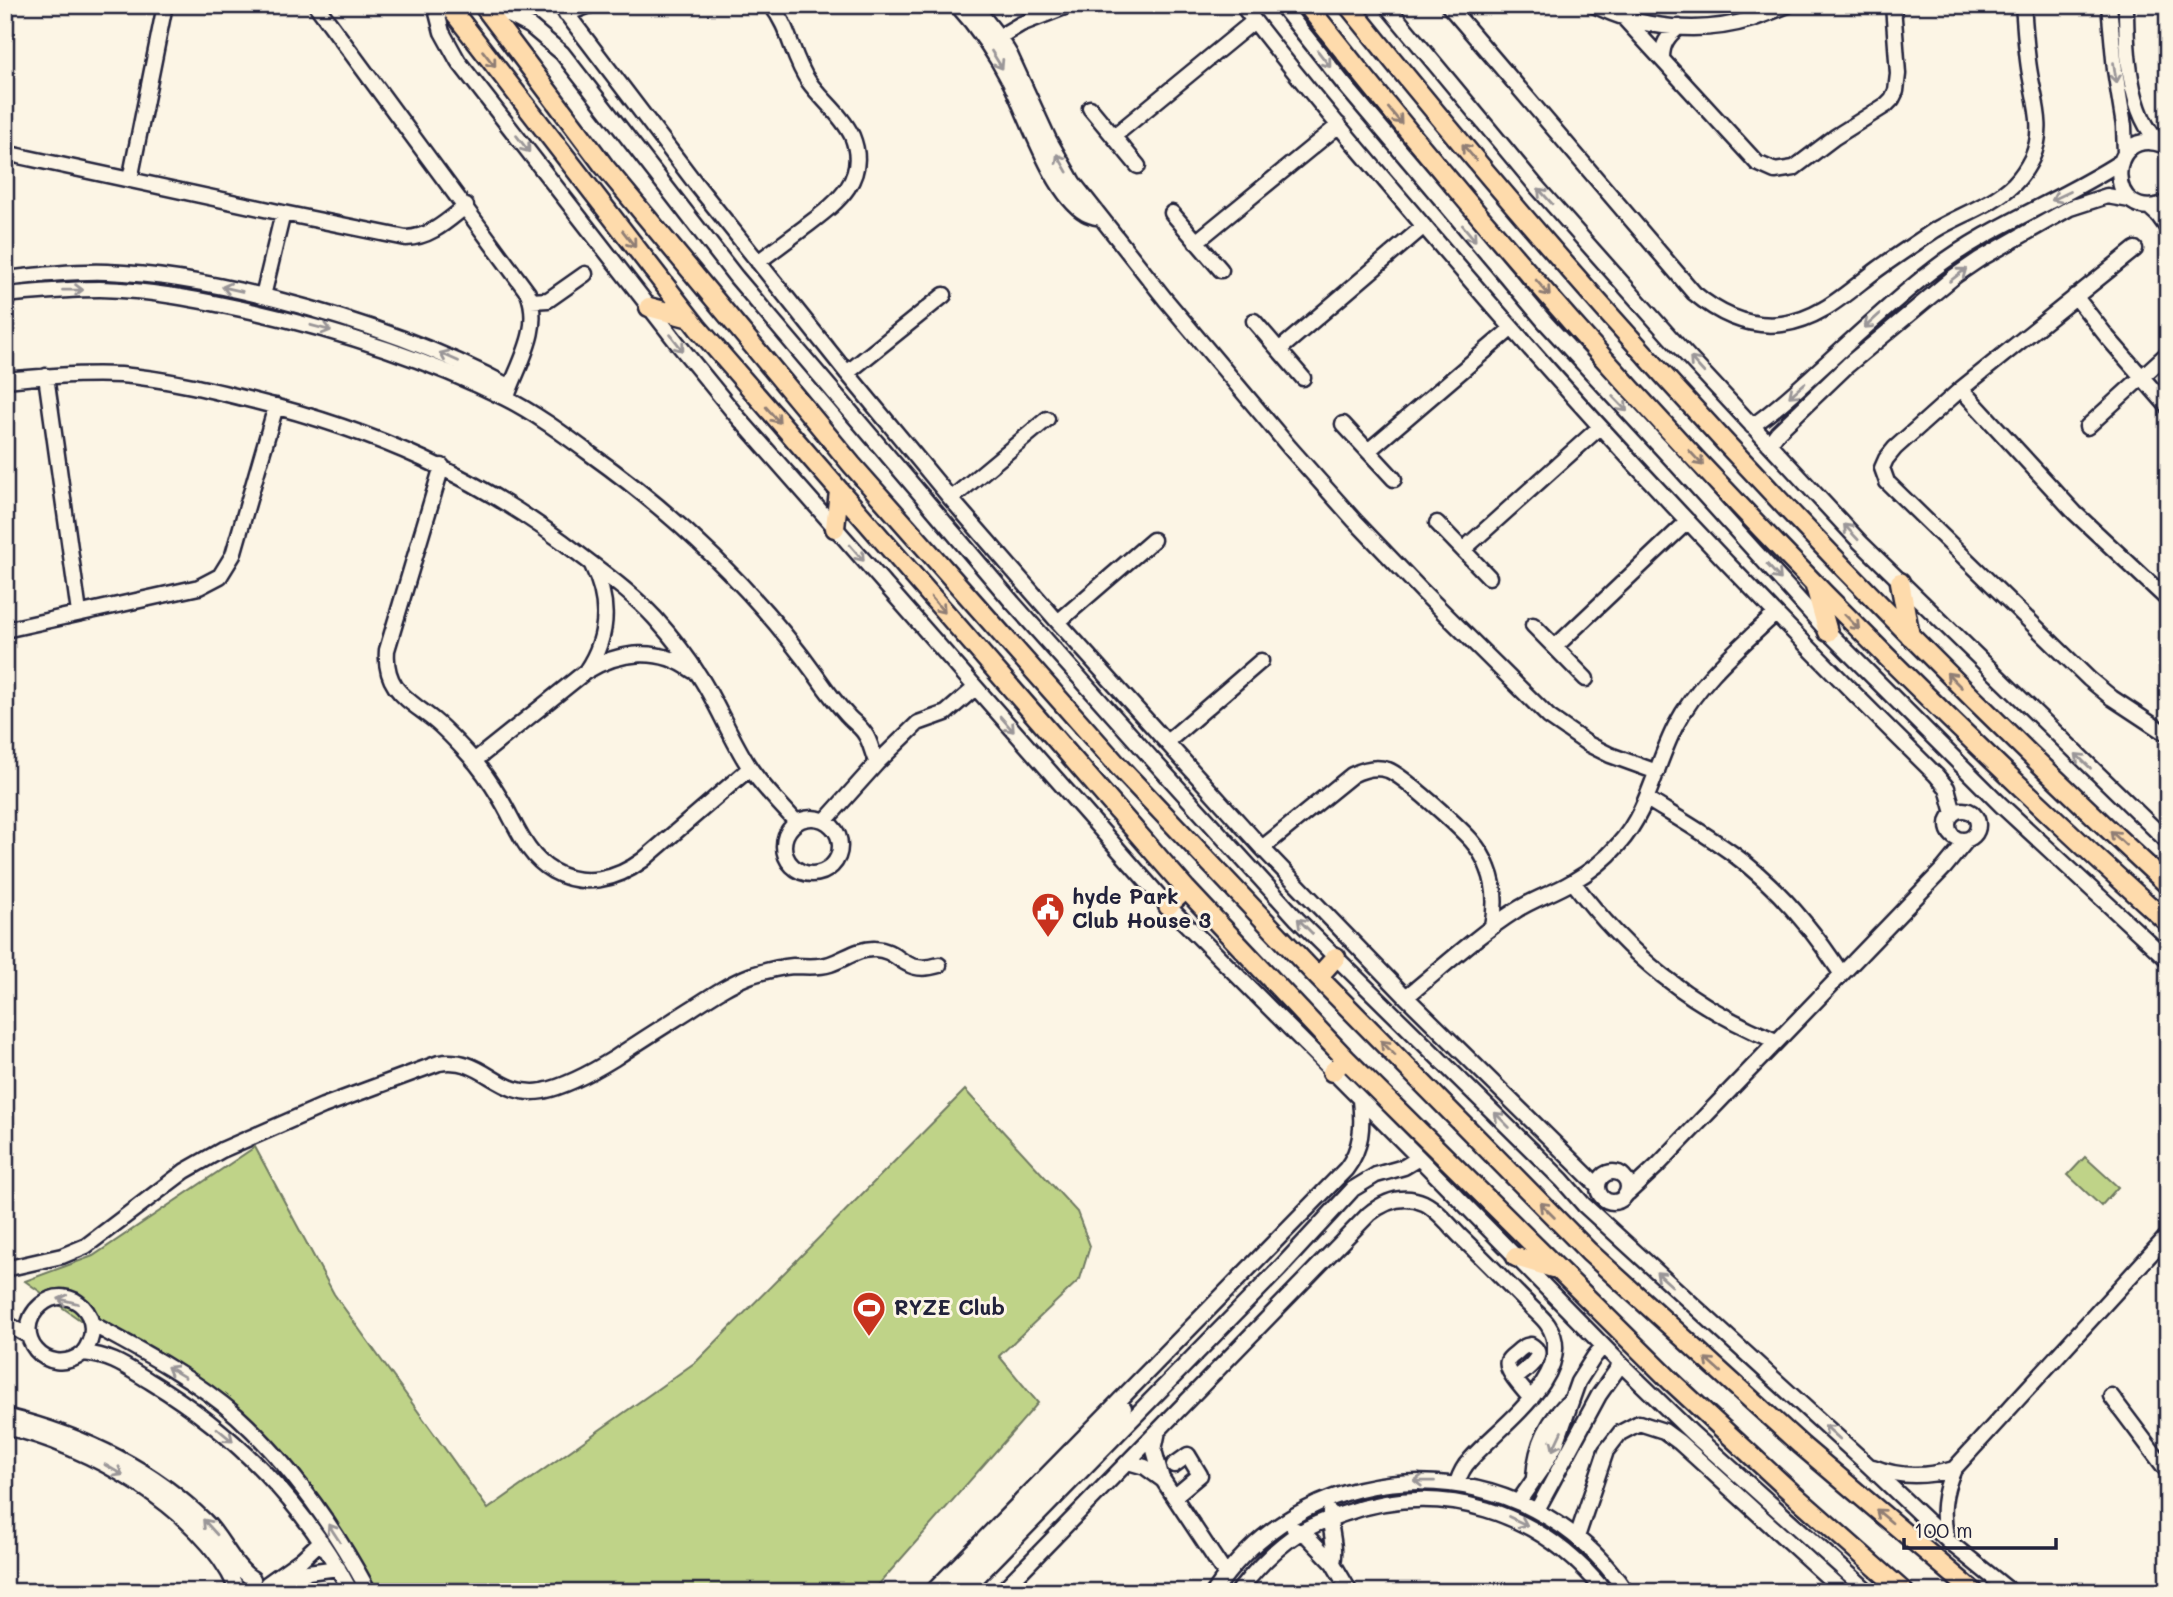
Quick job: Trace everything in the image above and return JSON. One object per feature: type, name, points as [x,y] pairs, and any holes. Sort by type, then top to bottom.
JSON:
[{"type":"main road","points":[[448,5],[690,318],[1186,889],[1346,1059],[1558,1269],[1726,1433],[1904,1592]]},
{"type":"main road","points":[[483,5],[613,176],[852,465],[1120,768],[1318,977],[1589,1252],[1801,1445],[1973,1592]]},
{"type":"main road","points":[[1307,5],[1390,109],[1570,320],[1689,450],[1890,662],[2063,829],[2168,923]]},
{"type":"main road","points":[[1348,5],[1415,90],[1645,356],[1731,451],[1910,636],[2066,791],[2168,885]]},
{"type":"main road","points":[[649,307],[690,318]]},
{"type":"main road","points":[[835,528],[839,491]]},
{"type":"main road","points":[[887,546],[899,545],[908,535],[908,528]]},
{"type":"main road","points":[[909,572],[916,561],[929,557],[936,559]]},
{"type":"main road","points":[[1900,582],[1910,636]]},
{"type":"main road","points":[[1814,583],[1828,632]]},
{"type":"main road","points":[[1168,906],[1186,889]]},
{"type":"main road","points":[[1318,977],[1336,957]]},
{"type":"main road","points":[[1332,1072],[1346,1059]]},
{"type":"main road","points":[[1516,1257],[1558,1269]]},
{"type":"street","points":[[130,180],[165,5]]},
{"type":"street","points":[[316,5],[524,285],[531,301],[533,317],[529,341],[508,392]]},
{"type":"street","points":[[435,5],[442,32],[458,61],[736,415],[1168,906],[1621,1364],[1692,1433],[1869,1592]]},
{"type":"street","points":[[490,5],[530,26],[562,53],[736,277],[1013,603],[1297,919],[1542,1160],[1584,1205],[1948,1541],[2011,1592]]},
{"type":"street","points":[[590,5],[563,10],[758,262],[951,499],[1262,848],[1406,997],[1598,1186],[1602,1197],[1610,1202],[1620,1201],[1658,1165],[1975,834],[1978,828],[1975,817],[1965,810],[1954,813],[1948,821],[1949,831],[1956,839],[1967,840]]},
{"type":"street","points":[[957,5],[999,63],[1033,118]]},
{"type":"street","points":[[974,5],[999,37],[1020,74],[1050,169],[1064,190],[1084,213],[1102,218],[1196,337],[1355,521],[1549,717],[1588,744],[1633,765],[1657,772]]},
{"type":"street","points":[[999,37],[1032,19],[1070,5]]},
{"type":"street","points":[[1242,5],[1424,226],[1600,427],[1775,614],[1936,775],[1947,788],[1954,813]]},
{"type":"street","points":[[1281,5],[1343,83],[1545,322],[1828,632],[2001,805],[2168,960]]},
{"type":"street","points":[[1386,5],[1521,168],[1752,426],[1900,582],[2168,842]]},
{"type":"street","points":[[1448,5],[1694,293],[1725,315],[1761,324],[1798,321],[1832,305],[1918,241],[2001,194],[2025,171],[2037,141],[2039,124],[2027,51],[2023,5]]},
{"type":"street","points":[[1594,5],[1623,17],[1679,27],[1728,24],[1752,19],[1788,5]]},
{"type":"street","points":[[1623,17],[1757,163],[1765,168],[1784,171],[1802,163],[1892,99],[1898,74],[1893,5]]},
{"type":"street","points":[[2109,5],[2113,59],[2124,126],[2119,183],[2130,200]]},
{"type":"street","points":[[2126,5],[2127,46],[2134,90],[2147,129],[2164,145]]},
{"type":"street","points":[[758,262],[838,201],[851,183],[856,160],[847,127],[801,70],[787,29],[776,7]]},
{"type":"street","points":[[1114,136],[1254,20]]},
{"type":"street","points":[[1662,58],[1664,43],[1679,27]]},
{"type":"street","points":[[1090,108],[1138,166]]},
{"type":"street","points":[[1196,242],[1339,125]]},
{"type":"street","points":[[1752,426],[1942,263],[1983,237],[2090,182],[2137,145],[2152,142],[2164,145]]},
{"type":"street","points":[[5,153],[406,238],[437,229],[466,206]]},
{"type":"street","points":[[1769,444],[1778,432],[1848,365],[1955,276],[1980,259],[2070,208],[2107,196],[2149,207],[2168,202]]},
{"type":"street","points":[[2149,207],[2168,229]]},
{"type":"street","points":[[262,296],[283,213]]},
{"type":"street","points":[[1172,213],[1221,270]]},
{"type":"street","points":[[1279,349],[1424,226]]},
{"type":"street","points":[[2136,249],[1961,388],[1895,449],[1882,468],[1887,482],[2089,679],[2112,698],[2166,728]]},
{"type":"street","points":[[5,279],[77,272],[131,273],[184,279],[327,312],[390,333],[451,358],[508,392],[619,473],[695,539],[754,599],[800,654],[839,707],[864,733],[877,763]]},
{"type":"street","points":[[531,301],[548,300],[585,274]]},
{"type":"street","points":[[5,295],[50,290],[102,289],[154,293],[206,302],[353,337],[508,392]]},
{"type":"street","points":[[847,373],[944,295]]},
{"type":"street","points":[[2075,296],[2168,407]]},
{"type":"street","points":[[1254,321],[1303,378]]},
{"type":"street","points":[[1368,451],[1512,328]]},
{"type":"street","points":[[2087,427],[2168,353]]},
{"type":"street","points":[[5,380],[96,374],[146,378],[203,388],[276,406],[362,432],[442,466],[520,512],[592,564],[653,615],[701,678],[750,768],[796,822]]},
{"type":"street","points":[[46,376],[79,613]]},
{"type":"street","points":[[1961,388],[2075,513],[2168,600]]},
{"type":"street","points":[[5,630],[199,587],[214,581],[226,570],[233,555],[276,406]]},
{"type":"street","points":[[951,499],[1047,419]]},
{"type":"street","points":[[1343,425],[1394,479]]},
{"type":"street","points":[[1463,550],[1600,427]]},
{"type":"street","points":[[442,466],[387,650],[386,662],[399,694],[442,727],[474,761],[500,797],[529,852],[554,872],[568,878],[584,881],[615,877],[630,870],[750,768]]},
{"type":"street","points":[[1555,647],[1688,521]]},
{"type":"street","points":[[1437,523],[1489,577]]},
{"type":"street","points":[[1058,622],[1153,541]]},
{"type":"street","points":[[586,672],[599,647],[605,619],[603,590],[592,564]]},
{"type":"street","points":[[1406,997],[1492,926],[1527,904],[1573,882],[1621,842],[1647,799],[1676,726],[1703,685],[1775,614]]},
{"type":"street","points":[[1534,625],[1586,679]]},
{"type":"street","points":[[474,761],[586,672],[613,658],[644,654],[675,661],[701,678]]},
{"type":"street","points":[[1167,742],[1261,661]]},
{"type":"street","points":[[825,821],[877,763],[918,723],[946,713],[975,688]]},
{"type":"street","points":[[1262,848],[1352,775],[1368,768],[1385,769],[1401,777],[1480,851],[1493,880],[1495,895],[1492,926]]},
{"type":"street","points":[[1647,799],[1717,842],[1762,877],[1809,927],[1841,973]]},
{"type":"street","points":[[816,817],[825,821],[838,835],[839,854],[834,863],[818,874],[808,874],[791,866],[783,848],[789,829],[805,818],[816,817]]},
{"type":"street","points":[[1573,882],[1617,935],[1668,981],[1727,1018],[1776,1041]]},
{"type":"street","points":[[5,1269],[62,1256],[86,1246],[185,1171],[243,1140],[323,1106],[439,1063],[455,1061],[471,1065],[505,1086],[523,1091],[540,1091],[592,1072],[717,992],[749,976],[784,967],[828,965],[872,948],[889,953],[911,966],[925,968],[939,965]]},
{"type":"street","points":[[932,1592],[1346,1169],[1355,1157],[1360,1142],[1360,1100]]},
{"type":"street","points":[[948,1592],[1356,1168],[1363,1152],[1372,1111]]},
{"type":"street","points":[[963,1592],[1271,1278],[1353,1189],[1376,1175],[1404,1167],[1419,1157]]},
{"type":"street","points":[[1598,1186],[1599,1180],[1606,1173],[1617,1172],[1626,1177],[1628,1193]]},
{"type":"street","points":[[1001,1592],[1369,1214],[1378,1206],[1401,1199],[1413,1200],[1434,1210],[1548,1325],[1553,1336],[1554,1354],[1545,1379],[1531,1399],[1469,1461],[1457,1483]]},
{"type":"street","points":[[1948,1541],[1943,1511],[1946,1489],[1954,1469],[2168,1235]]},
{"type":"street","points":[[59,1298],[81,1305],[93,1325],[92,1340],[83,1353],[70,1361],[55,1362],[41,1355],[35,1350],[29,1336],[30,1320],[34,1313],[44,1302],[59,1298]]},
{"type":"street","points":[[5,1323],[29,1336]]},
{"type":"street","points":[[93,1325],[177,1373],[237,1416],[305,1490],[340,1541],[369,1592]]},
{"type":"street","points":[[1518,1501],[1534,1478],[1539,1446],[1556,1412],[1572,1399],[1578,1382],[1603,1346]]},
{"type":"street","points":[[83,1353],[110,1357],[165,1391],[213,1426],[269,1476],[291,1501],[321,1541],[351,1592]]},
{"type":"street","points":[[1537,1510],[1599,1395],[1621,1364]]},
{"type":"street","points":[[1515,1379],[1531,1399]]},
{"type":"street","points":[[1578,1382],[1599,1395]]},
{"type":"street","points":[[2111,1396],[2168,1472]]},
{"type":"street","points":[[5,1416],[15,1426],[90,1457],[150,1493],[200,1535],[221,1559],[235,1590],[243,1581],[267,1587],[308,1572],[338,1568]]},
{"type":"street","points":[[1577,1537],[1606,1451],[1620,1433],[1639,1423],[1664,1431],[1679,1442],[1844,1592]]},
{"type":"street","points":[[15,1426],[44,1426],[90,1444],[154,1480],[207,1522],[241,1569],[267,1587]]},
{"type":"street","points":[[1159,1429],[1154,1450],[1163,1480]]},
{"type":"street","points":[[1174,1465],[1188,1455],[1200,1475],[1175,1496]]},
{"type":"street","points":[[1128,1462],[1145,1467],[1163,1480],[1226,1575]]},
{"type":"street","points":[[1868,1465],[1905,1475],[1930,1475],[1954,1469]]},
{"type":"street","points":[[1214,1592],[1250,1549],[1285,1521],[1330,1498],[1359,1489],[1389,1483],[1426,1481],[1457,1483],[1518,1501],[1537,1510],[1577,1537],[1601,1560],[1623,1590]]},
{"type":"street","points":[[1330,1498],[1329,1518],[1335,1550],[1333,1563]]},
{"type":"street","points":[[1238,1592],[1254,1572],[1299,1533],[1329,1518],[1381,1503],[1433,1500],[1486,1509],[1522,1523],[1577,1561],[1605,1592]]},
{"type":"street","points":[[1285,1521],[1308,1537],[1333,1563],[1350,1592]]},
{"type":"street","points":[[267,1587],[321,1541]]},
{"type":"green space","name":"RYZE Club","points":[[965,1090],[1077,1212],[1090,1246],[1080,1279],[999,1356],[1038,1403],[872,1592],[377,1592],[367,1574],[304,1494],[235,1419],[80,1320],[25,1281],[93,1256],[255,1147],[334,1294],[488,1509],[697,1361]]},
{"type":"green space","points":[[2085,1157],[2118,1187],[2101,1206],[2068,1175]]},
{"type":"place","name":"hyde Park Club House 3","points":[[1048,939]]},
{"type":"place","name":"RYZE Club","points":[[869,1338]]}]
